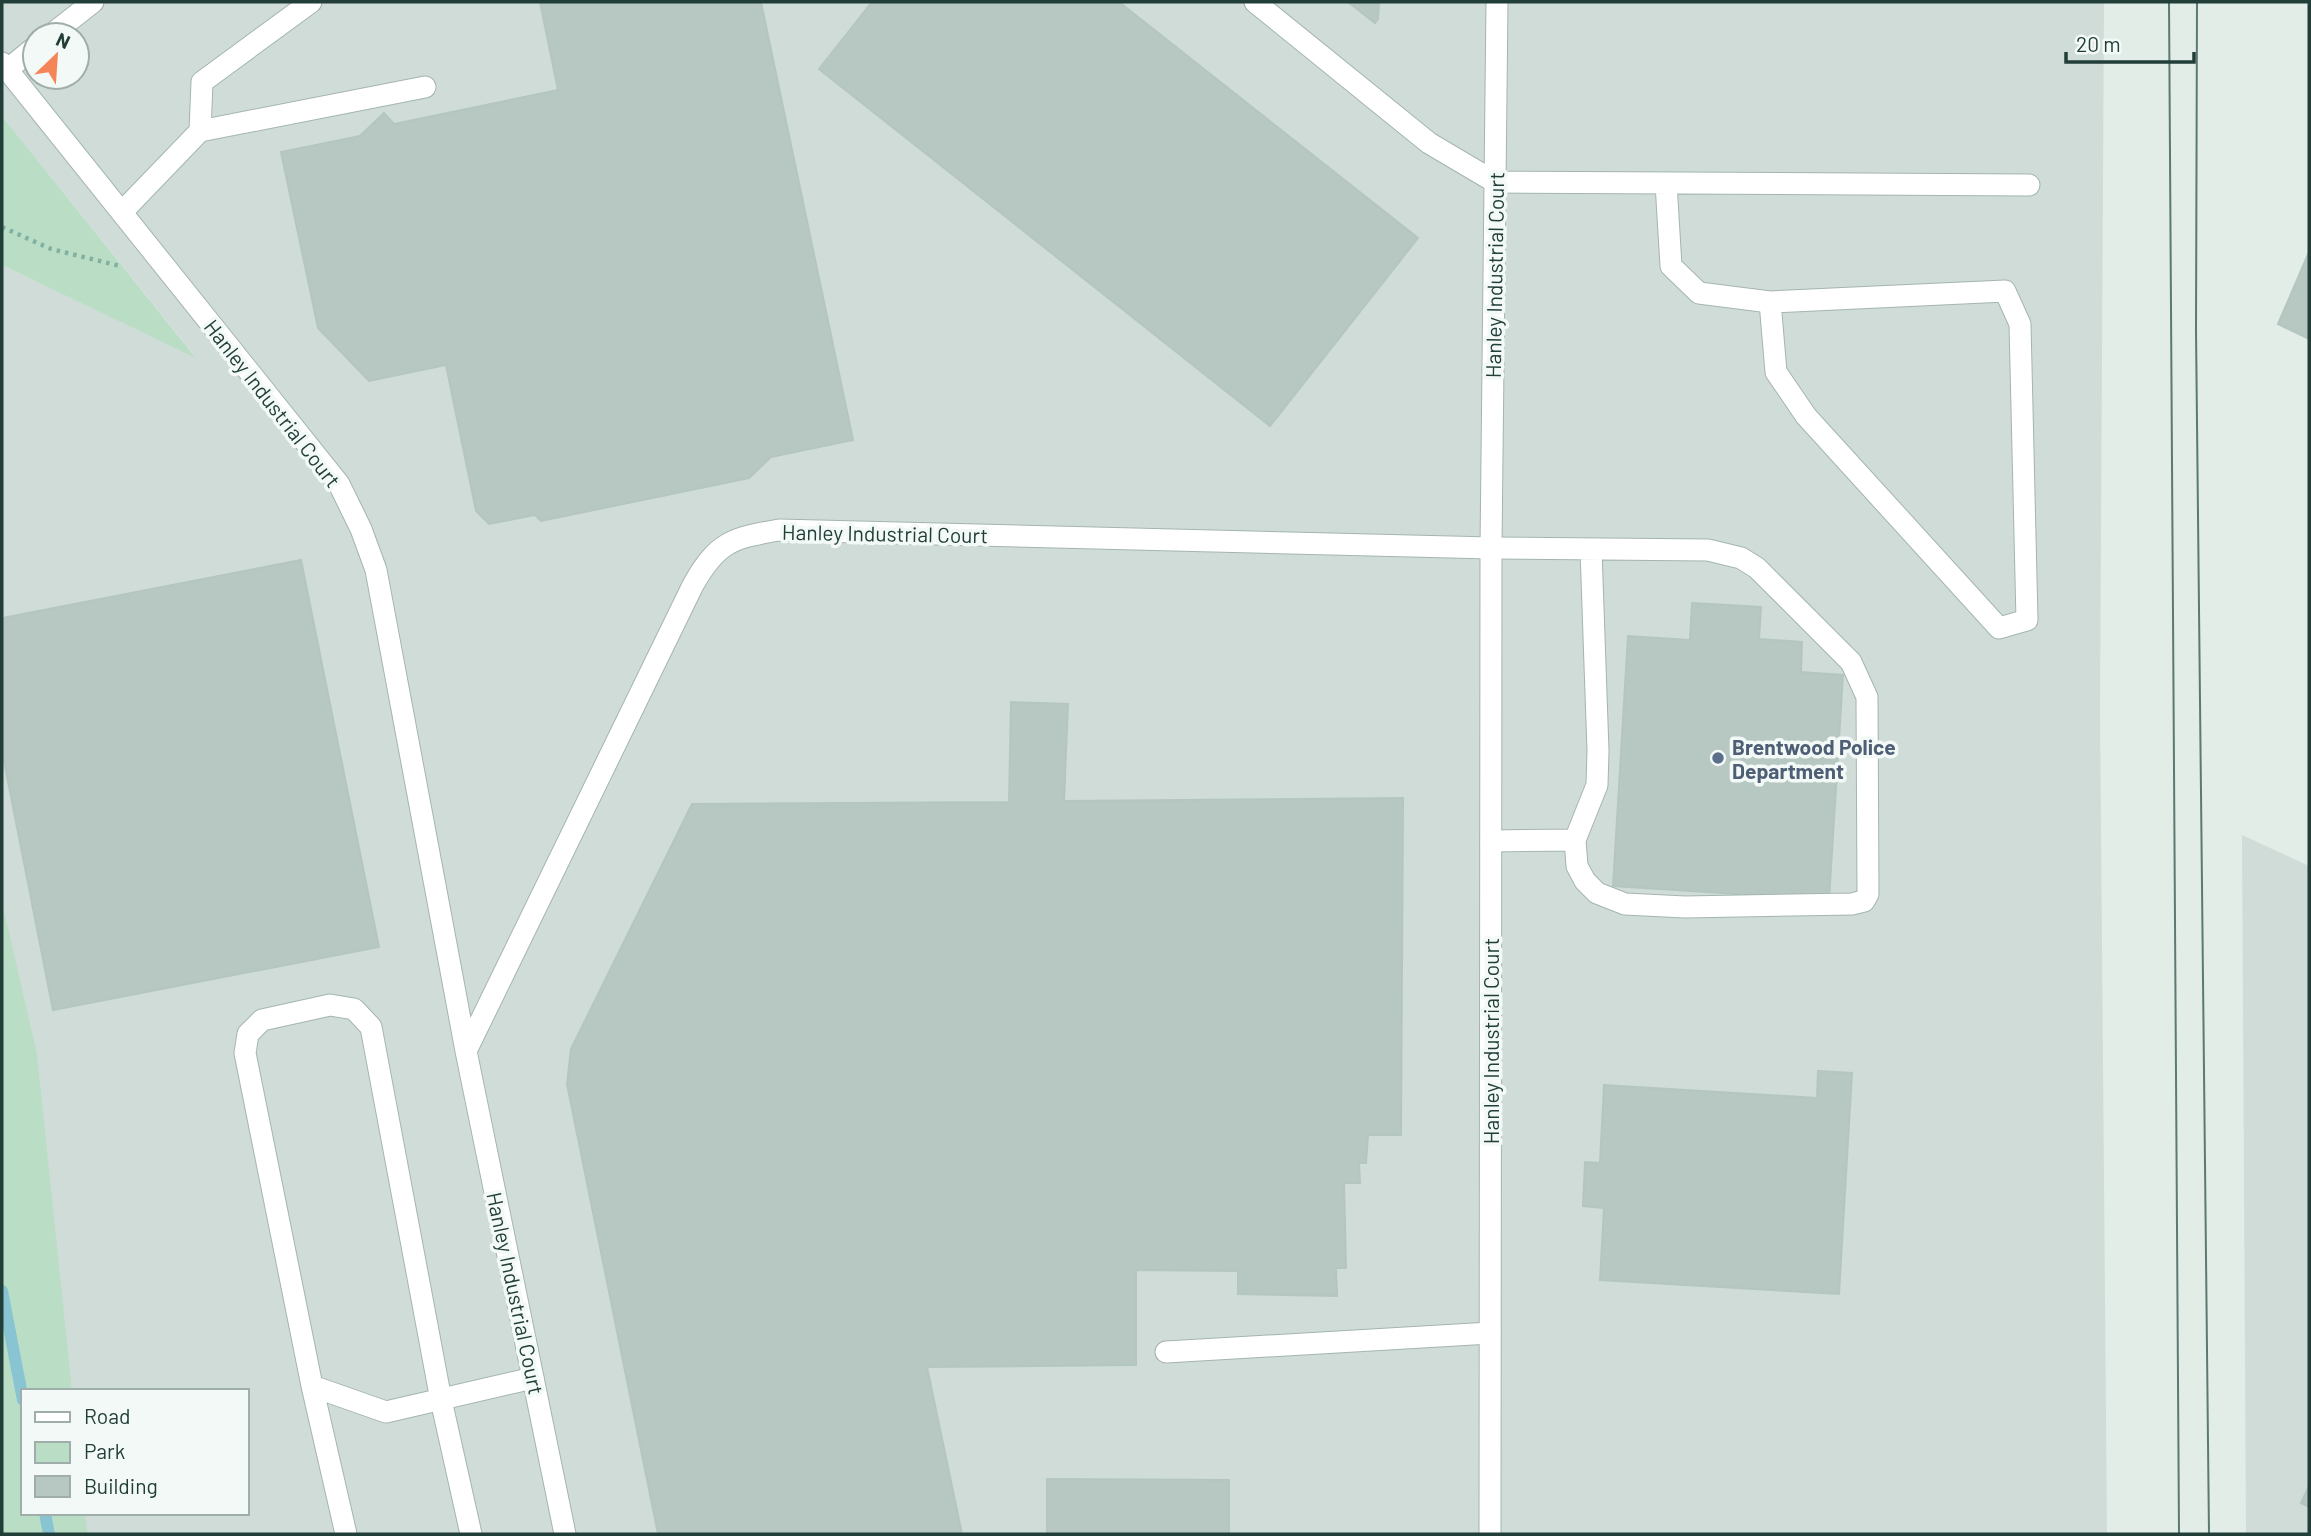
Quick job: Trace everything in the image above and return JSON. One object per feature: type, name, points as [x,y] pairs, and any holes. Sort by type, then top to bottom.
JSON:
[{"type":"street","points":[[69,21],[93,2]]},
{"type":"street","points":[[200,131],[202,82],[311,2]]},
{"type":"street","points":[[1255,2],[1429,144],[1495,182],[2029,185]]},
{"type":"street","name":"Hanley Industrial Court","points":[[1490,1534],[1491,548],[1497,2]]},
{"type":"street","points":[[4,66],[21,56]]},
{"type":"street","name":"Hanley Industrial Court","points":[[4,66],[339,484],[361,529],[376,570],[466,1051],[565,1534]]},
{"type":"street","points":[[122,212],[200,131],[425,87]]},
{"type":"street","points":[[1666,183],[1671,267],[1699,293],[1770,302],[2005,291],[2020,324],[2027,620],[1999,628],[1807,416],[1776,372],[1770,302]]},
{"type":"street","name":"Hanley Industrial Court","points":[[466,1051],[693,585],[706,562],[723,547],[746,536],[779,530],[1491,548]]},
{"type":"street","points":[[1491,548],[1708,551],[1741,558],[1757,568],[1851,662],[1867,697],[1868,894],[1864,901],[1852,904],[1685,907],[1625,904],[1597,893],[1585,881],[1577,866],[1575,840],[1597,785],[1591,550]]},
{"type":"street","points":[[1491,841],[1575,840]]},
{"type":"street","points":[[346,1534],[312,1386],[245,1053],[248,1034],[262,1020],[330,1005],[354,1009],[371,1027],[441,1400],[471,1534]]},
{"type":"street","points":[[1166,1352],[1490,1333]]},
{"type":"street","points":[[312,1386],[386,1412],[533,1378]]},
{"type":"path","points":[[2,227],[51,249],[120,266],[162,262]]},
{"type":"shaded area","points":[[2,2],[2104,2],[2100,710],[2107,1534],[88,1534],[84,1515],[248,1515],[248,1389],[61,1389],[2,1074],[2,265],[195,356],[2,116]]},
{"type":"shaded area","points":[[2242,835],[2309,866],[2309,1534],[2246,1534]]},
{"type":"green space","points":[[2,116],[196,358],[2,265]]},
{"type":"green space","points":[[2,902],[37,1054],[72,1389],[21,1389],[21,1515],[85,1515],[88,1534],[2,1534]]},
{"type":"building","points":[[540,2],[761,2],[853,440],[771,457],[749,478],[541,521],[535,515],[489,524],[476,511],[446,365],[369,381],[318,328],[281,152],[360,136],[384,113],[394,124],[558,90]]},
{"type":"building","points":[[872,2],[1119,2],[1418,238],[1270,426],[819,69]]},
{"type":"building","points":[[1348,2],[1379,2],[1378,19],[1375,23]]},
{"type":"building","points":[[2309,252],[2309,339],[2278,324]]},
{"type":"building","points":[[301,560],[379,947],[53,1010],[2,751],[2,618]]},
{"type":"building","points":[[1692,603],[1761,607],[1759,639],[1802,642],[1801,672],[1843,675],[1829,900],[1613,886],[1628,636],[1690,640]]},
{"type":"building","points":[[1011,702],[1068,704],[1064,801],[1403,798],[1401,1135],[1368,1135],[1366,1163],[1359,1163],[1360,1183],[1344,1183],[1346,1268],[1336,1268],[1337,1296],[1238,1294],[1238,1271],[1136,1270],[1136,1365],[927,1367],[962,1534],[658,1534],[567,1084],[571,1049],[692,804],[1009,802]]},
{"type":"building","points":[[1818,1071],[1852,1073],[1839,1294],[1600,1280],[1604,1208],[1583,1206],[1585,1162],[1600,1163],[1604,1085],[1817,1098]]},
{"type":"building","points":[[1047,1479],[1229,1480],[1229,1534],[1047,1534]]},
{"type":"building","points":[[2309,1486],[2309,1507],[2301,1503]]},
{"type":"waterway","points":[[2,1291],[21,1390]]},
{"type":"waterway","points":[[45,1515],[49,1534]]},
{"type":"tram line","points":[[2169,2],[2179,1534]]},
{"type":"tram line","points":[[2197,2],[2196,330],[2209,1534]]},
{"type":"place","name":"Brentwood Police Department","points":[[1718,758]]}]
